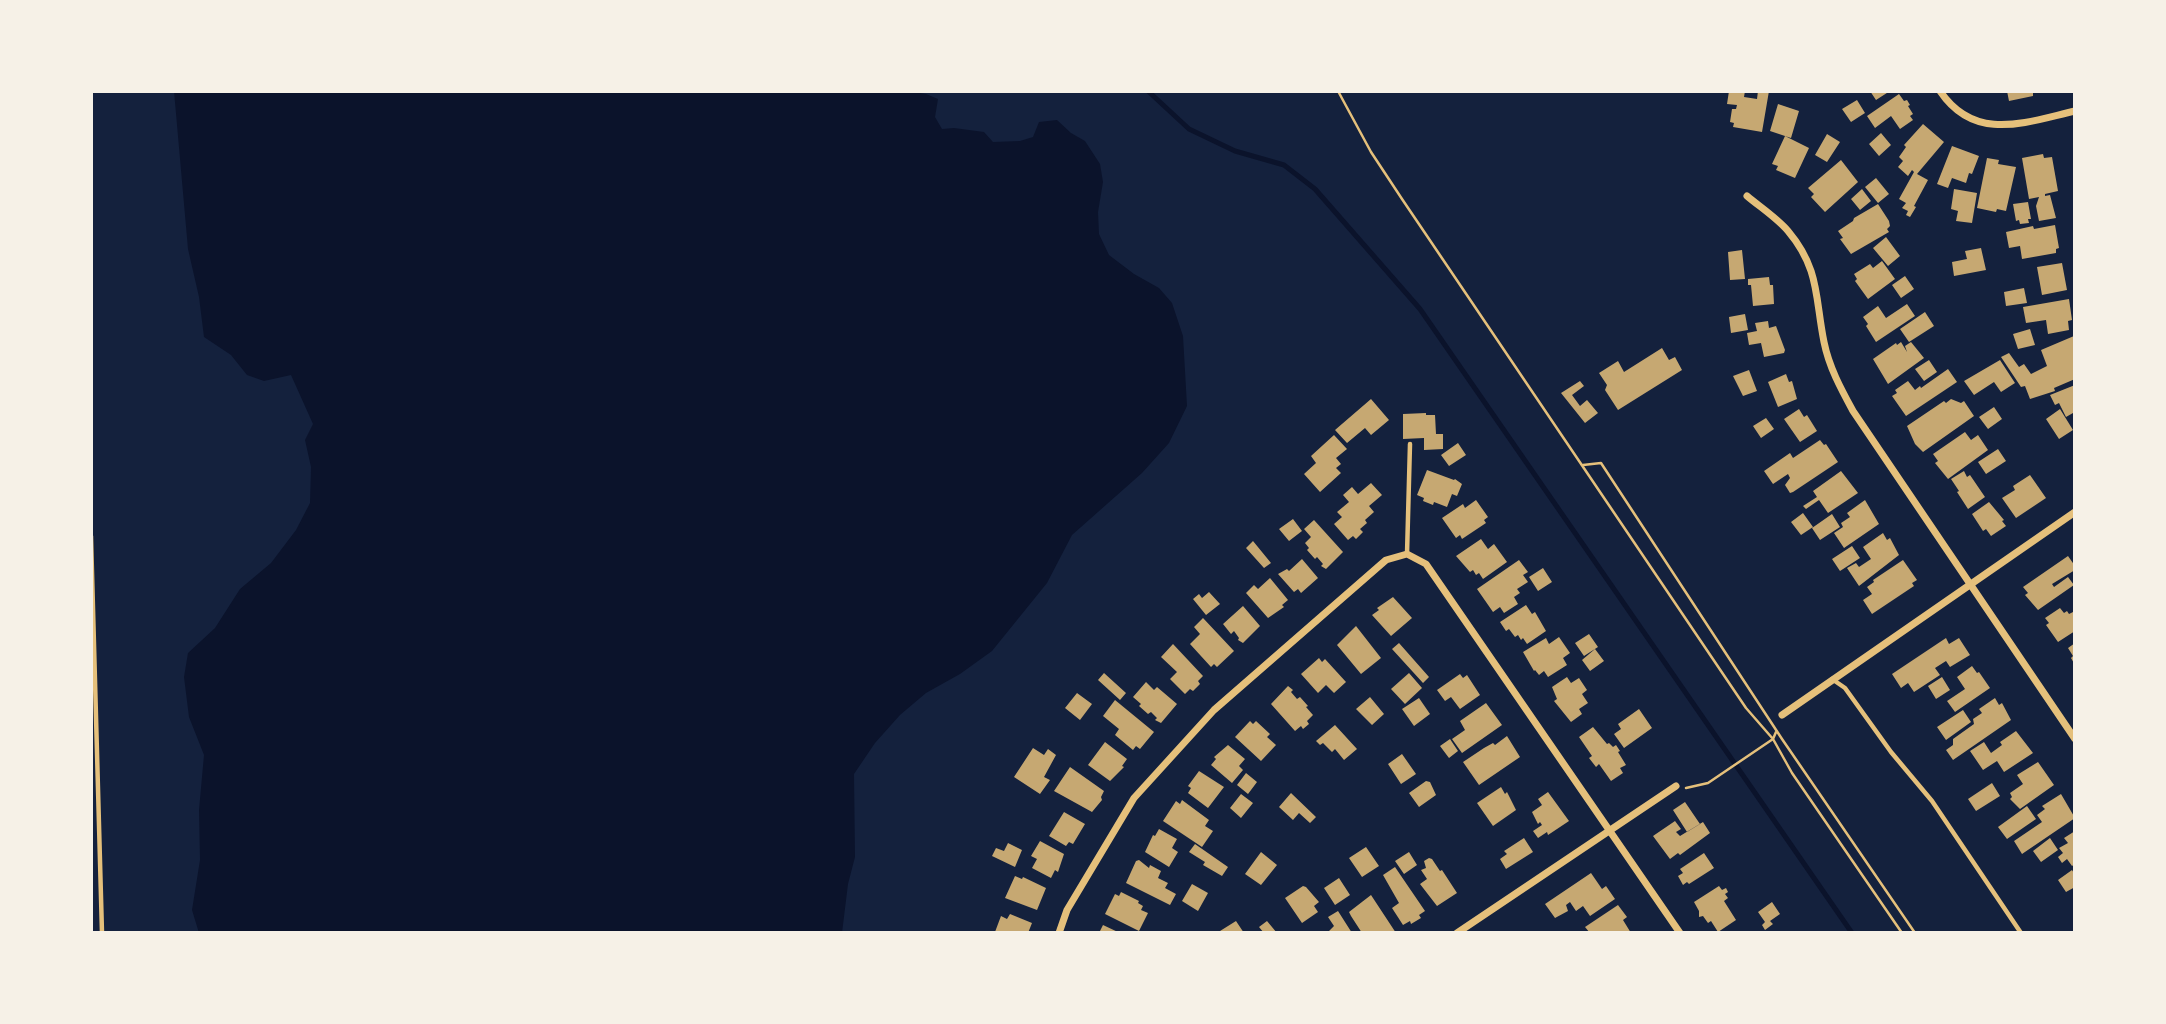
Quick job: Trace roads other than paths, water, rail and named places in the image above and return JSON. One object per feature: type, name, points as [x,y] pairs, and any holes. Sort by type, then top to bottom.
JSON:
[{"type":"street","points":[[1940,91],[1969,118],[2002,127],[2075,111]]},
{"type":"street","points":[[1747,196],[1787,230],[1814,276],[1831,371],[1853,411],[2075,739]]},
{"type":"street","points":[[1782,715],[2075,512]]},
{"type":"street","points":[[1059,933],[1067,910],[1134,798],[1214,710],[1385,560],[1407,554],[1426,564],[1680,933]]},
{"type":"street","points":[[1457,933],[1676,786]]},
{"type":"lane","points":[[1407,554],[1410,444]]},
{"type":"lane","points":[[91,536],[102,933]]},
{"type":"lane","points":[[1832,678],[1845,688],[1891,752],[1932,801],[2021,933]]},
{"type":"lane","points":[[91,822],[99,822]]},
{"type":"water","points":[[174,91],[910,91],[938,99],[935,117],[942,129],[984,132],[993,142],[1020,141],[1033,137],[1039,122],[1057,120],[1085,141],[1100,164],[1103,182],[1098,212],[1099,234],[1109,255],[1159,288],[1172,303],[1183,336],[1187,406],[1169,443],[1142,473],[1072,535],[1047,583],[992,651],[960,674],[926,693],[900,715],[875,743],[854,774],[855,857],[848,884],[842,933],[199,933],[192,910],[200,860],[199,810],[204,755],[189,717],[184,677],[188,653],[215,628],[240,589],[271,563],[296,530],[310,503],[311,467],[305,440],[313,424],[291,375],[264,381],[247,375],[231,355],[204,337],[199,297],[188,249]]},
{"type":"waterway","points":[[1148,91],[1189,129],[1235,151],[1284,165],[1315,189],[1420,309],[1852,933]]}]
